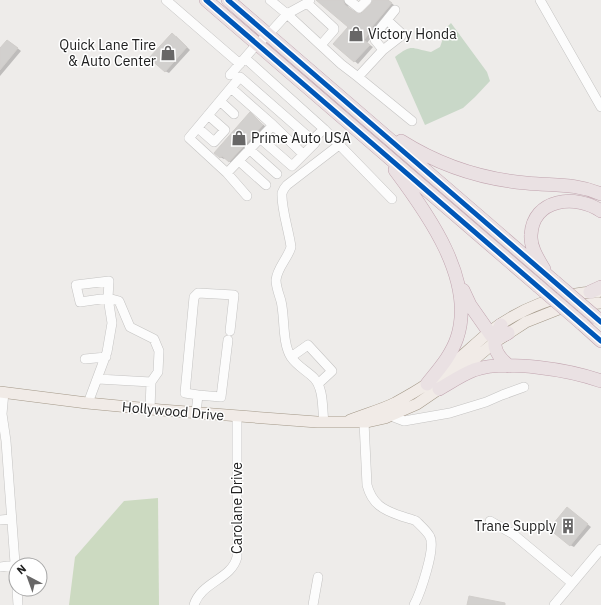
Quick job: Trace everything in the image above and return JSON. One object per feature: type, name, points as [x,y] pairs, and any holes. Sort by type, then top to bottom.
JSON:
[{"type":"highway","points":[[206,0],[601,341]]},
{"type":"highway","points":[[228,0],[599,321]]},
{"type":"highway","points":[[363,117],[421,154],[448,166],[469,173],[495,179],[526,183],[576,186],[601,194]]},
{"type":"highway","points":[[380,150],[412,193],[429,220],[448,256],[470,305],[493,337],[497,354],[500,359],[509,366]]},
{"type":"highway","points":[[551,279],[532,245],[530,236],[535,218],[540,212],[555,203],[565,201],[575,201],[586,204],[601,211]]},
{"type":"highway","points":[[433,386],[453,350],[461,326],[461,302],[457,278]]},
{"type":"highway","points":[[493,337],[499,337],[505,329]]},
{"type":"highway","points":[[433,386],[474,370],[509,366],[571,373],[601,381]]},
{"type":"main road","points":[[505,329],[526,311],[554,299],[597,290]]},
{"type":"main road","points":[[505,329],[559,308],[601,303]]},
{"type":"main road","name":"Hollywood Drive","points":[[2,392],[88,403],[196,413],[324,422],[364,422],[391,416],[417,404],[447,369],[493,337]]},
{"type":"main road","name":"Hollywood Drive","points":[[347,421],[395,403],[433,386]]},
{"type":"street","points":[[166,0],[281,90],[324,129],[392,199]]},
{"type":"street","points":[[270,0],[341,64],[412,121]]},
{"type":"street","points":[[279,8],[285,0]]},
{"type":"street","points":[[349,0],[359,8],[367,0]]},
{"type":"street","points":[[540,0],[601,107]]},
{"type":"street","points":[[230,75],[257,44],[268,35],[287,14],[309,2],[334,28],[334,30],[321,45]]},
{"type":"street","points":[[383,50],[374,37],[396,10]]},
{"type":"street","points":[[358,77],[383,50],[401,36],[401,33],[387,20]]},
{"type":"street","points":[[247,196],[227,173],[189,138],[240,77],[315,143],[292,166],[261,139]]},
{"type":"street","points":[[231,88],[303,154]]},
{"type":"street","points":[[270,103],[281,90]]},
{"type":"street","points":[[220,101],[234,114]]},
{"type":"street","points":[[205,153],[225,130],[208,115]]},
{"type":"street","points":[[227,173],[273,125]]},
{"type":"street","points":[[198,128],[214,142]]},
{"type":"street","points":[[312,140],[324,129]]},
{"type":"street","points":[[324,422],[318,384],[291,357],[287,346],[283,313],[276,280],[280,268],[290,253],[291,247],[282,192],[287,185],[339,145]]},
{"type":"street","points":[[249,149],[277,174]]},
{"type":"street","points":[[239,161],[266,185]]},
{"type":"street","points":[[198,293],[234,295],[222,397],[198,395],[184,393],[194,296],[198,293]]},
{"type":"street","points":[[88,403],[108,352],[112,323],[108,298],[119,301],[130,327],[154,339],[159,351],[158,372],[151,382],[150,409]]},
{"type":"street","points":[[291,357],[308,345],[332,371],[318,384]]},
{"type":"street","points":[[84,359],[106,357]]},
{"type":"street","points":[[98,378],[151,382]]},
{"type":"street","points":[[391,416],[404,421],[450,413],[486,402],[524,387]]},
{"type":"street","points":[[2,392],[2,414],[6,441],[14,557]]},
{"type":"street","points":[[196,413],[198,395]]},
{"type":"street","name":"Carolane Drive","points":[[194,605],[199,594],[206,587],[233,568],[238,557],[237,416]]},
{"type":"street","points":[[364,422],[367,485],[369,495],[385,510],[415,521],[430,537],[432,545],[428,566],[414,605]]},
{"type":"street","points":[[0,520],[11,518]]},
{"type":"street","points":[[490,521],[513,534],[572,583]]},
{"type":"street","points":[[554,605],[601,549]]},
{"type":"street","points":[[313,605],[318,576]]},
{"type":"green space","points":[[451,23],[487,72],[490,81],[463,108],[425,125],[395,57],[409,48],[431,52],[440,47],[447,27]]},
{"type":"green space","points":[[158,498],[159,605],[69,605],[75,557],[124,501]]},
{"type":"building","name":"Victory Honda","points":[[316,0],[343,0],[345,5],[358,14],[363,12],[373,0],[388,0],[392,3],[372,27],[373,28],[364,40],[370,45],[354,62],[333,44],[348,27]]},
{"type":"building","name":"Quick Lane Tire & Auto Center","points":[[172,33],[187,47],[165,72],[149,58]]},
{"type":"building","points":[[7,40],[18,48],[0,70],[0,48]]},
{"type":"building","name":"Prime Auto USA","points":[[250,112],[263,125],[229,162],[222,156],[220,158],[214,153]]},
{"type":"building","name":"Trane Supply","points":[[567,507],[588,524],[570,546],[549,529]]},
{"type":"building","points":[[469,596],[505,603],[505,605],[467,605]]},
{"type":"cycle path","points":[[206,0],[601,341]]},
{"type":"cycle path","points":[[228,0],[601,322]]},
{"type":"place","name":"Victory Honda","points":[[356,34]]},
{"type":"place","name":"Quick Lane Tire & Auto Center","points":[[168,53]]},
{"type":"place","name":"Prime Auto USA","points":[[239,138]]},
{"type":"place","name":"Trane Supply","points":[[568,526]]}]
